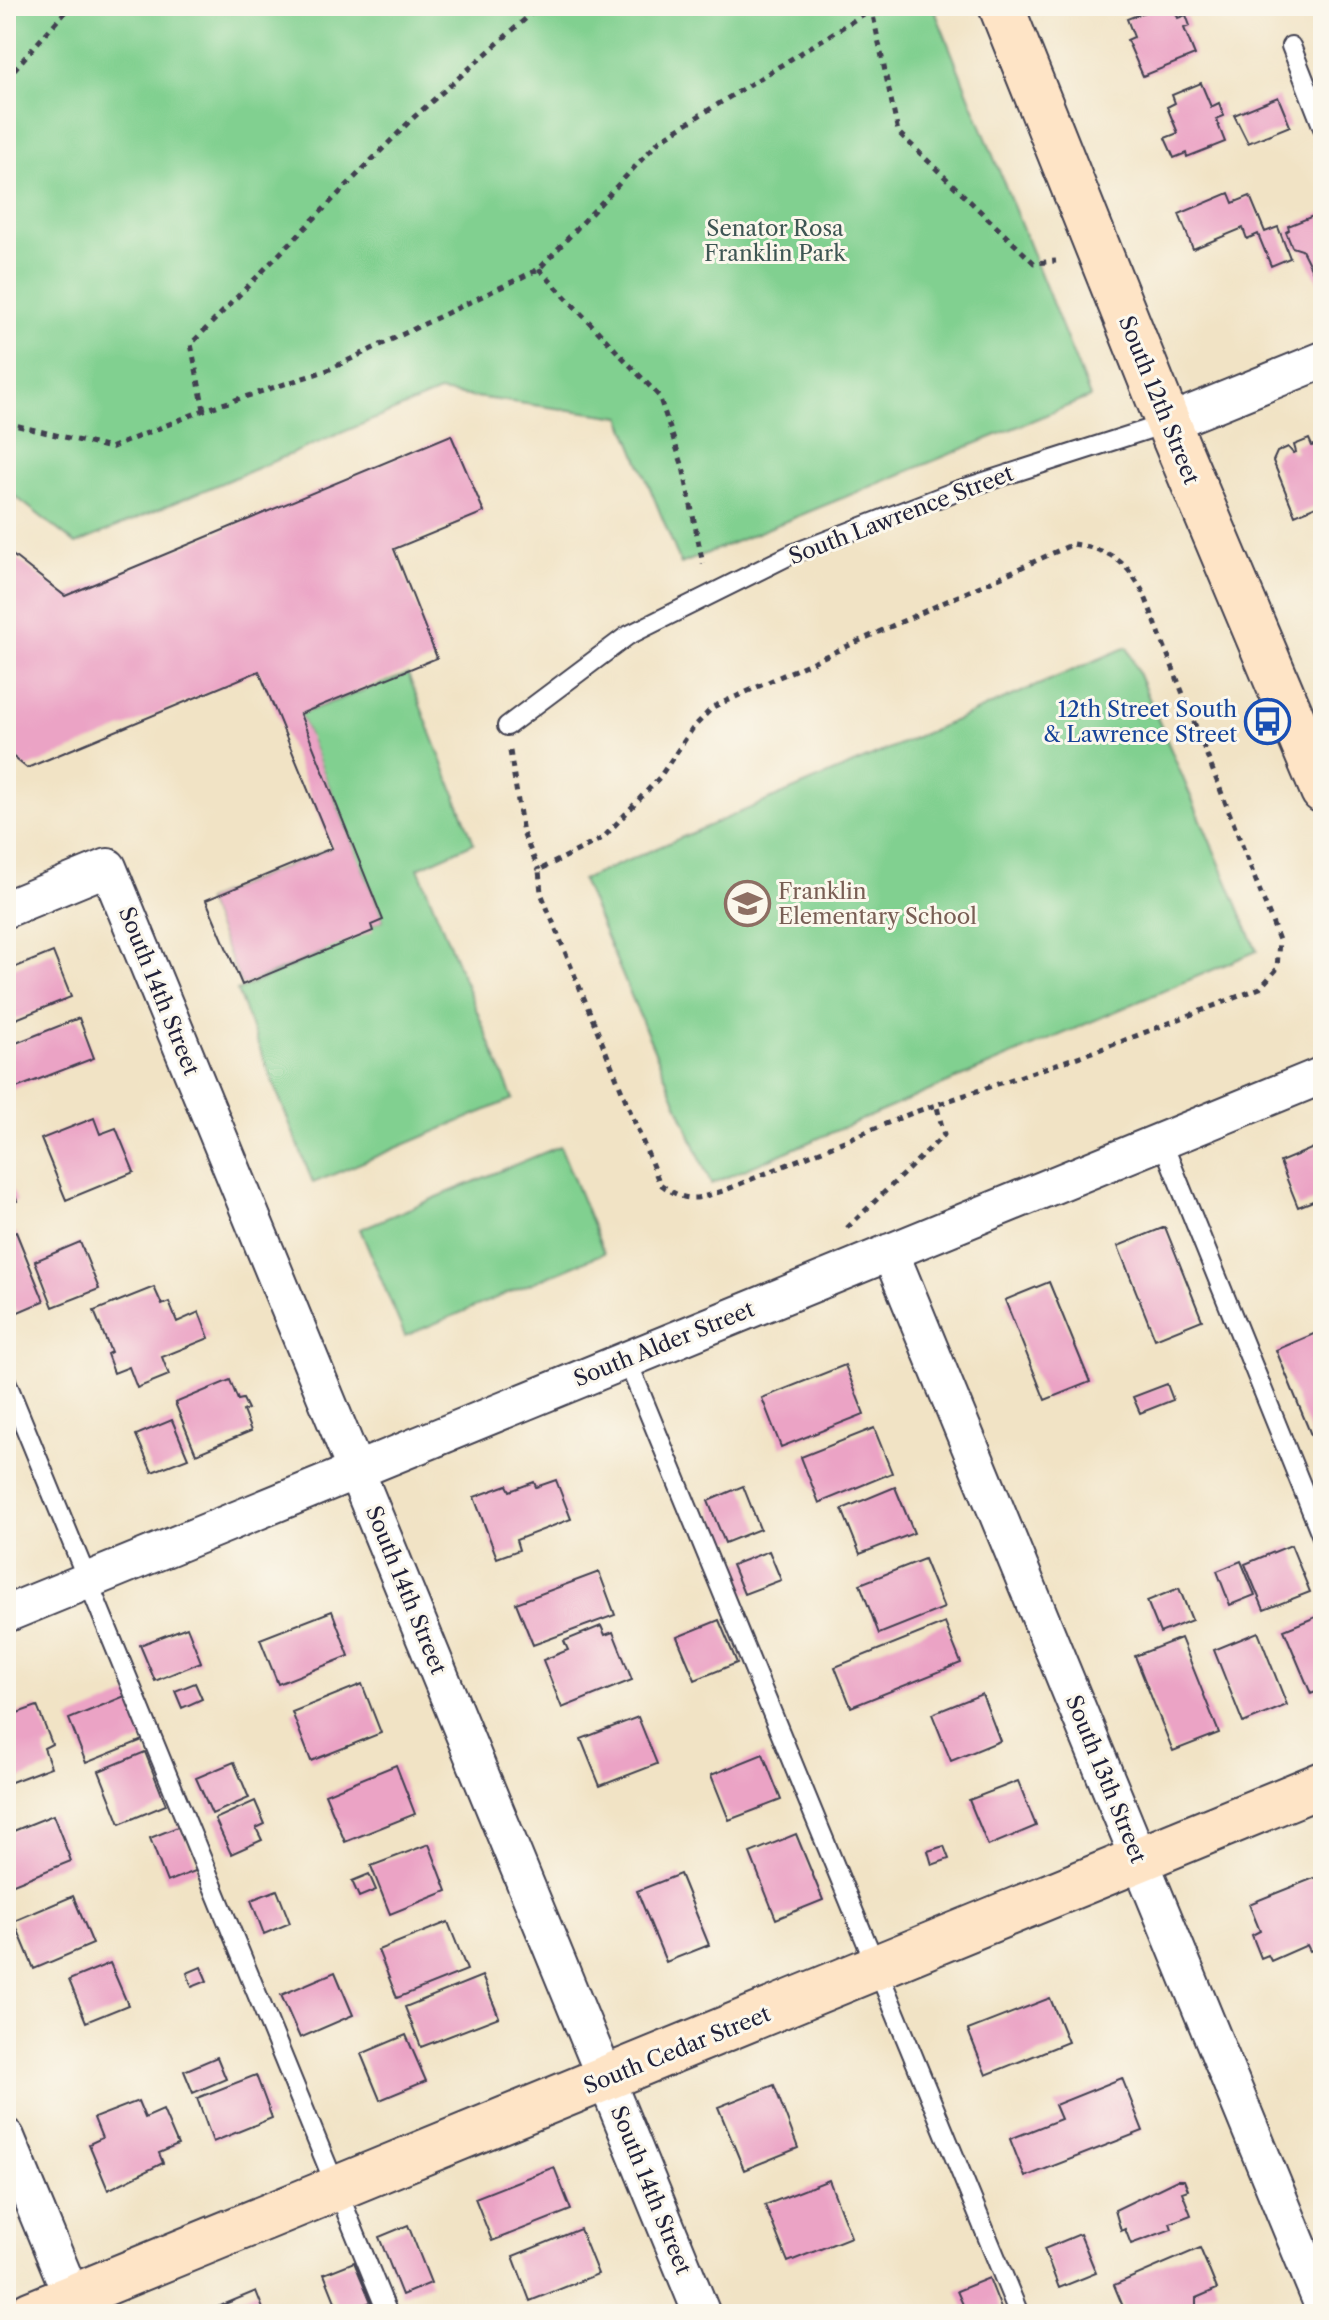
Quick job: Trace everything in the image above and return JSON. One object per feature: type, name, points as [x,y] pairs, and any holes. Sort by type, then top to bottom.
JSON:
[{"type":"main road","name":"South 12th Street","points":[[1001,6],[1168,423],[1323,791]]},
{"type":"main road","name":"South Cedar Street","points":[[30,2314],[75,2306],[337,2189],[1323,1784]]},
{"type":"street","name":"South Lawrence Street","points":[[1168,423],[1323,360]]},
{"type":"street","name":"South 14th Street","points":[[6,909],[108,867],[702,2314]]},
{"type":"street","name":"South Alder Street","points":[[6,1614],[1323,1075]]},
{"type":"street","name":"South 13th Street","points":[[890,1252],[1323,2306]]},
{"type":"street","points":[[6,2137],[75,2306]]},
{"type":"lane","points":[[1291,46],[1323,128]]},
{"type":"lane","name":"South Lawrence Street","points":[[507,726],[627,636],[792,554],[956,491],[1168,423]]},
{"type":"lane","points":[[1162,1141],[1323,1539]]},
{"type":"lane","points":[[627,1360],[1019,2314]]},
{"type":"lane","points":[[6,1381],[388,2314]]},
{"type":"path","points":[[6,79],[70,6]]},
{"type":"path","points":[[204,410],[191,344],[413,118],[540,6]]},
{"type":"path","points":[[6,423],[110,448],[204,410],[328,370],[539,269],[660,140],[872,7],[898,132],[1034,263],[1056,261]]},
{"type":"path","points":[[539,269],[659,396],[683,467],[703,564]]},
{"type":"path","points":[[507,726],[523,833],[539,870],[541,893],[660,1184],[691,1201],[723,1191],[912,1113],[937,1107],[1260,988],[1277,969],[1279,940],[1144,594],[1131,569],[1101,548],[1073,544],[713,707],[693,728],[659,778],[603,838],[539,870]]},
{"type":"path","points":[[890,1252],[847,1228],[944,1135],[937,1107]]},
{"type":"green space","name":"Senator Rosa Franklin Park","points":[[6,6],[933,6],[1090,397],[681,564],[621,417],[439,392],[76,544],[6,489]]},
{"type":"green space","points":[[1127,647],[1257,951],[711,1184],[582,880]]},
{"type":"green space","points":[[408,674],[474,843],[418,868],[513,1099],[313,1183],[237,991],[326,951],[242,985],[206,900],[338,845],[371,925],[383,920],[300,714]]},
{"type":"green space","points":[[560,1146],[604,1253],[405,1336],[360,1229]]},
{"type":"building","points":[[1160,6],[1173,6],[1178,18],[1186,15],[1190,26],[1184,28],[1195,55],[1143,76],[1127,40],[1134,37],[1127,19]]},
{"type":"building","points":[[1201,83],[1211,107],[1219,103],[1224,116],[1216,119],[1225,142],[1187,157],[1186,153],[1174,158],[1165,138],[1178,133],[1167,107],[1175,103],[1172,95]]},
{"type":"building","points":[[1278,97],[1290,126],[1248,143],[1234,115]]},
{"type":"building","points":[[1229,193],[1233,203],[1250,196],[1265,232],[1278,227],[1290,258],[1271,266],[1258,234],[1247,239],[1243,228],[1193,249],[1179,214]]},
{"type":"building","points":[[1323,212],[1323,292],[1302,250],[1292,247],[1286,232],[1288,226]]},
{"type":"building","points":[[451,435],[484,512],[394,549],[437,658],[300,714],[383,920],[371,925],[373,931],[242,985],[206,900],[332,848],[259,671],[27,768],[6,751],[6,550],[65,596]]},
{"type":"building","points":[[1309,439],[1312,446],[1317,444],[1323,451],[1323,493],[1317,496],[1321,504],[1295,515],[1273,461],[1277,452],[1288,447],[1293,453],[1296,452],[1294,445]]},
{"type":"building","points":[[53,952],[71,997],[6,1023],[6,971]]},
{"type":"building","points":[[79,1018],[94,1058],[6,1092],[6,1047]]},
{"type":"building","points":[[94,1118],[100,1134],[116,1128],[134,1172],[66,1200],[41,1139]]},
{"type":"building","points":[[1323,1144],[1323,1197],[1298,1207],[1280,1162]]},
{"type":"building","points":[[6,1174],[17,1201],[6,1205]]},
{"type":"building","points":[[1165,1227],[1202,1320],[1155,1339],[1118,1246]]},
{"type":"building","points":[[16,1232],[44,1301],[16,1313],[9,1298],[6,1299],[6,1236]]},
{"type":"building","points":[[80,1242],[99,1289],[53,1307],[35,1261]]},
{"type":"building","points":[[1049,1282],[1090,1382],[1045,1400],[1005,1300]]},
{"type":"building","points":[[154,1287],[162,1305],[169,1302],[177,1322],[199,1312],[209,1338],[162,1357],[169,1375],[137,1388],[129,1367],[114,1373],[107,1354],[111,1352],[94,1311]]},
{"type":"building","points":[[1323,1330],[1323,1464],[1276,1350]]},
{"type":"building","points":[[845,1365],[864,1414],[781,1447],[762,1398]]},
{"type":"building","points":[[230,1380],[238,1400],[243,1399],[248,1409],[243,1411],[251,1431],[196,1454],[175,1403]]},
{"type":"building","points":[[1167,1384],[1173,1400],[1140,1413],[1133,1397]]},
{"type":"building","points":[[172,1420],[188,1458],[152,1472],[136,1435]]},
{"type":"building","points":[[874,1428],[892,1473],[819,1503],[801,1457]]},
{"type":"building","points":[[556,1480],[571,1519],[516,1540],[519,1550],[497,1558],[474,1497],[507,1485],[510,1491],[534,1482],[536,1487]]},
{"type":"building","points":[[743,1486],[760,1529],[725,1543],[708,1501]]},
{"type":"building","points":[[895,1487],[914,1533],[860,1554],[842,1509]]},
{"type":"building","points":[[1291,1545],[1310,1592],[1264,1610],[1245,1564]]},
{"type":"building","points":[[769,1551],[781,1580],[744,1594],[732,1565]]},
{"type":"building","points":[[924,1559],[944,1608],[879,1634],[860,1584]]},
{"type":"building","points":[[1241,1561],[1255,1595],[1230,1605],[1217,1571]]},
{"type":"building","points":[[599,1572],[615,1615],[533,1645],[516,1603]]},
{"type":"building","points":[[1179,1588],[1192,1620],[1160,1633],[1147,1601]]},
{"type":"building","points":[[332,1611],[349,1656],[278,1684],[260,1639]]},
{"type":"building","points":[[1323,1614],[1323,1689],[1311,1694],[1284,1630]]},
{"type":"building","points":[[719,1620],[737,1663],[695,1680],[677,1637]]},
{"type":"building","points":[[945,1623],[961,1663],[851,1707],[835,1667]]},
{"type":"building","points":[[601,1626],[605,1635],[613,1632],[632,1680],[562,1708],[543,1660],[568,1650],[564,1641]]},
{"type":"building","points":[[187,1627],[201,1662],[155,1681],[140,1645]]},
{"type":"building","points":[[1258,1632],[1287,1705],[1243,1723],[1214,1650]]},
{"type":"building","points":[[1181,1638],[1219,1733],[1173,1751],[1135,1656]]},
{"type":"building","points":[[195,1683],[202,1699],[182,1708],[175,1691]]},
{"type":"building","points":[[362,1684],[381,1733],[311,1761],[292,1712]]},
{"type":"building","points":[[132,1693],[150,1737],[86,1763],[69,1719]]},
{"type":"building","points":[[982,1694],[1000,1741],[951,1761],[932,1714]]},
{"type":"building","points":[[37,1706],[52,1744],[44,1748],[51,1767],[6,1784],[6,1717]]},
{"type":"building","points":[[638,1717],[657,1764],[600,1786],[581,1739]]},
{"type":"building","points":[[145,1752],[166,1805],[120,1824],[99,1771]]},
{"type":"building","points":[[763,1754],[781,1800],[729,1820],[711,1775]]},
{"type":"building","points":[[234,1762],[249,1798],[212,1814],[196,1778]]},
{"type":"building","points":[[396,1765],[415,1814],[345,1842],[325,1794]]},
{"type":"building","points":[[1018,1781],[1036,1826],[988,1846],[969,1800]]},
{"type":"building","points":[[255,1801],[265,1824],[256,1828],[262,1840],[231,1854],[215,1819]]},
{"type":"building","points":[[53,1815],[71,1861],[6,1887],[6,1834]]},
{"type":"building","points":[[180,1826],[198,1870],[167,1882],[150,1838]]},
{"type":"building","points":[[796,1834],[823,1900],[776,1919],[750,1853]]},
{"type":"building","points":[[429,1844],[447,1891],[390,1914],[371,1866]]},
{"type":"building","points":[[944,1846],[949,1859],[932,1865],[928,1851]]},
{"type":"building","points":[[369,1874],[376,1890],[359,1897],[352,1881]]},
{"type":"building","points":[[680,1874],[709,1945],[666,1962],[637,1891]]},
{"type":"building","points":[[1319,1876],[1323,1886],[1323,1946],[1310,1951],[1307,1945],[1271,1961],[1268,1955],[1261,1958],[1252,1935],[1260,1931],[1249,1904]]},
{"type":"building","points":[[277,1890],[290,1923],[264,1934],[251,1900]]},
{"type":"building","points":[[73,1896],[93,1944],[34,1969],[14,1921]]},
{"type":"building","points":[[448,1922],[467,1970],[397,1998],[378,1950]]},
{"type":"building","points":[[110,1963],[128,2005],[86,2022],[69,1980]]},
{"type":"building","points":[[201,1967],[207,1981],[192,1987],[187,1973]]},
{"type":"building","points":[[335,1972],[353,2015],[300,2038],[281,1995]]},
{"type":"building","points":[[482,1976],[499,2017],[421,2047],[405,2007]]},
{"type":"building","points":[[1050,1998],[1068,2042],[986,2075],[968,2030]]},
{"type":"building","points":[[406,2035],[426,2081],[380,2100],[361,2054]]},
{"type":"building","points":[[217,2057],[226,2079],[193,2093],[184,2071]]},
{"type":"building","points":[[256,2075],[272,2118],[213,2142],[197,2098]]},
{"type":"building","points":[[1122,2078],[1143,2131],[1025,2177],[1010,2139],[1061,2119],[1055,2105]]},
{"type":"building","points":[[774,2085],[798,2148],[744,2170],[718,2107]]},
{"type":"building","points":[[138,2101],[145,2118],[163,2110],[178,2145],[159,2153],[163,2163],[108,2190],[89,2144],[102,2138],[94,2118]]},
{"type":"building","points":[[554,2167],[571,2210],[492,2241],[475,2198]]},
{"type":"building","points":[[829,2180],[851,2237],[788,2262],[765,2205]]},
{"type":"building","points":[[1177,2180],[1184,2180],[1188,2190],[1182,2192],[1191,2215],[1170,2223],[1172,2229],[1131,2244],[1125,2229],[1121,2231],[1115,2210]]},
{"type":"building","points":[[408,2225],[431,2283],[402,2295],[379,2237]]},
{"type":"building","points":[[580,2229],[598,2274],[530,2301],[513,2256]]},
{"type":"building","points":[[1080,2234],[1096,2273],[1059,2288],[1044,2249]]},
{"type":"building","points":[[1200,2248],[1217,2289],[1196,2298],[1196,2314],[1126,2314],[1114,2285]]},
{"type":"building","points":[[354,2262],[371,2302],[340,2314],[324,2274]]},
{"type":"building","points":[[989,2278],[1002,2311],[967,2314],[957,2291]]},
{"type":"building","points":[[256,2291],[265,2314],[201,2314]]},
{"type":"place","name":"12th Street South & Lawrence Street","points":[[1268,722]]},
{"type":"place","name":"Franklin Elementary School","points":[[747,904]]}]
